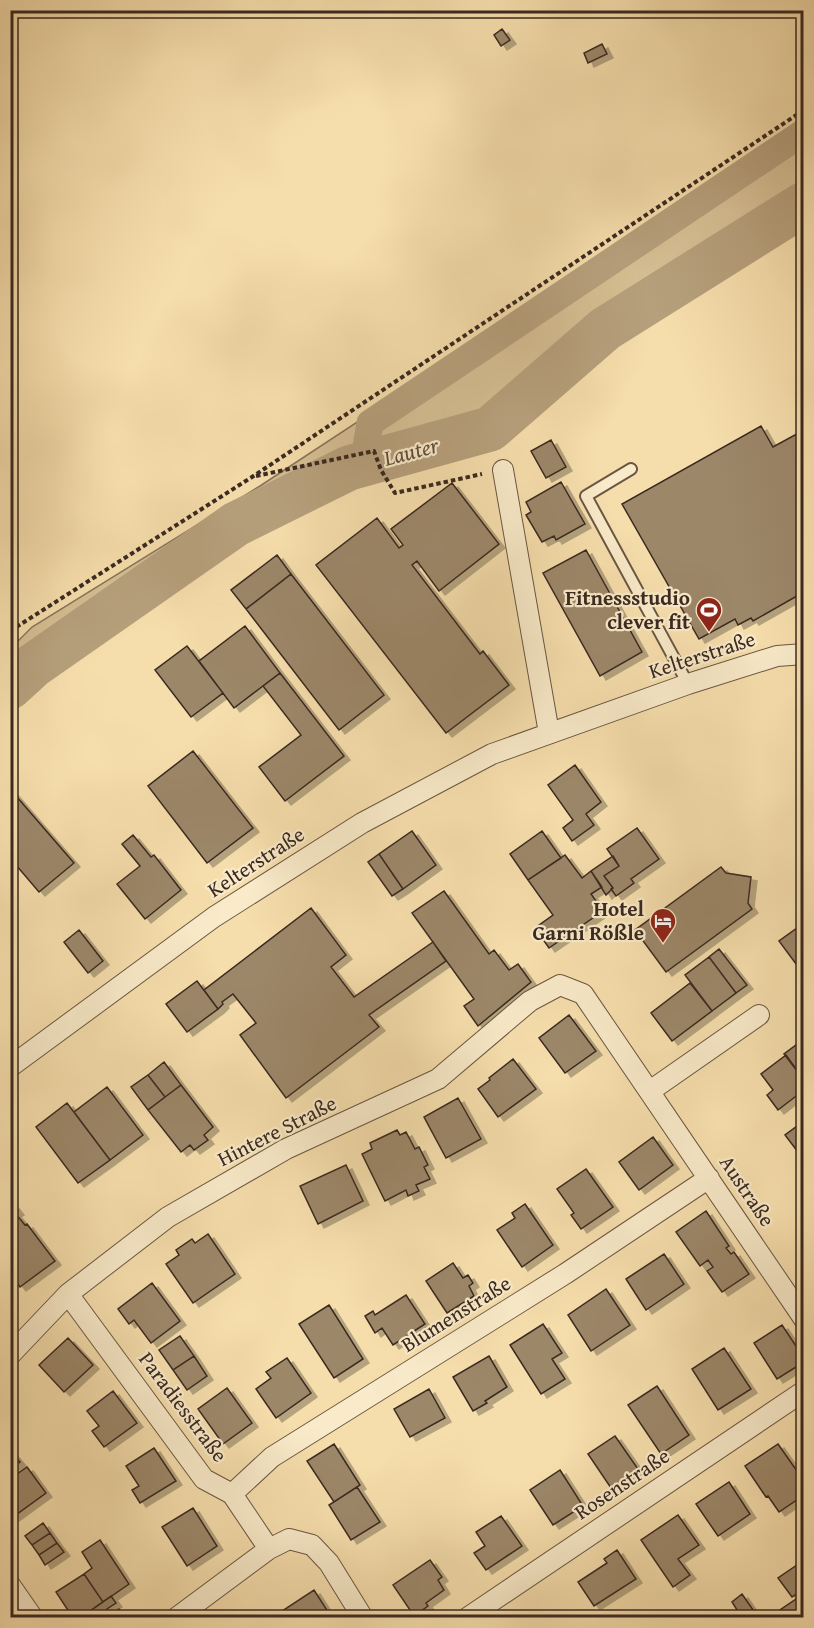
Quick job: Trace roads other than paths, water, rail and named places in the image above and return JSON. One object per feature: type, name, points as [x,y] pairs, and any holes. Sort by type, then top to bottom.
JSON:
[{"type":"street","points":[[503,470],[549,734]]},
{"type":"street","name":"Kelterstraße","points":[[10,1067],[213,917],[362,823],[492,754],[688,684],[777,656],[804,654]]},
{"type":"street","name":"Hintere Straße","points":[[10,1355],[68,1294],[168,1217],[286,1149],[438,1079],[530,1001],[560,985],[583,994]]},
{"type":"street","name":"Austraße","points":[[583,994],[804,1319]]},
{"type":"street","points":[[650,1090],[759,1015]]},
{"type":"street","name":"Blumenstraße","points":[[232,1494],[272,1457],[565,1274],[709,1178]]},
{"type":"street","name":"Paradiesstraße","points":[[68,1294],[204,1479],[232,1494],[269,1549]]},
{"type":"street","name":"Rosenstraße","points":[[467,1617],[804,1391]]},
{"type":"street","points":[[176,1617],[269,1549],[289,1539],[312,1545],[329,1563],[363,1617]]},
{"type":"street","points":[[10,1585],[33,1617]]},
{"type":"lane","points":[[631,469],[586,496],[688,684]]},
{"type":"waterway","points":[[349,468],[365,454],[370,423],[804,132]]},
{"type":"waterway","name":"Lauter","points":[[10,687],[34,665],[236,524],[349,468],[490,429],[605,329],[804,204]]},
{"type":"place","name":"Fitnessstudio clever fit","points":[[709,633]]},
{"type":"place","name":"Hotel Garni Rößle","points":[[663,944]]}]
